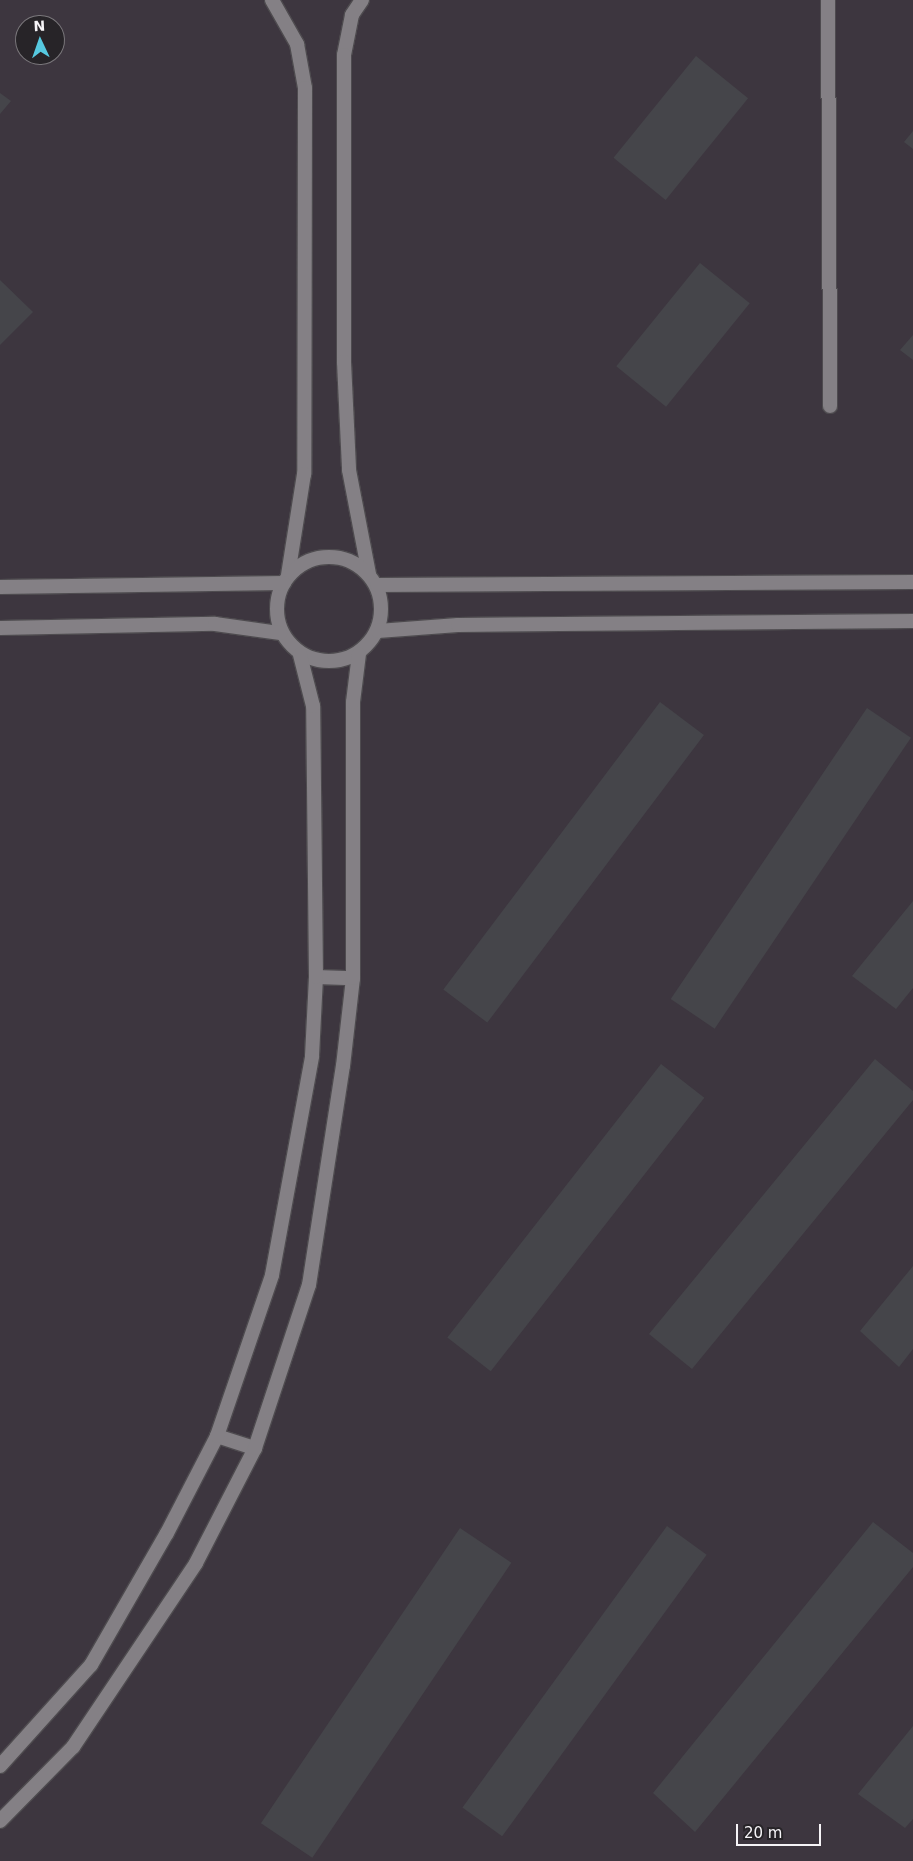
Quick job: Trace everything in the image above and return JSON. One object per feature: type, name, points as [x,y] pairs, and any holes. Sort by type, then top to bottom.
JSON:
[{"type":"street","points":[[0,1766],[91,1665],[167,1533],[217,1436],[272,1275],[312,1056],[316,977],[313,706],[300,655],[280,633],[275,603],[286,579],[304,474],[305,88],[297,44],[272,0]]},
{"type":"street","points":[[0,1822],[73,1747],[196,1563],[255,1448],[309,1285],[343,1066],[353,978],[353,702],[359,654],[378,631],[383,608],[373,580],[348,470],[344,362],[344,55],[352,15],[362,0]]},
{"type":"street","points":[[828,0],[830,406]]},
{"type":"street","points":[[0,588],[286,579],[313,558],[343,558],[373,580],[913,582]]},
{"type":"street","points":[[378,631],[458,625],[913,620]]},
{"type":"street","points":[[0,628],[215,624],[280,633]]},
{"type":"street","points":[[300,655],[330,663],[359,654]]},
{"type":"street","points":[[316,977],[353,978]]},
{"type":"street","points":[[217,1436],[255,1448]]},
{"type":"shaded area","points":[[0,0],[913,0],[913,1861],[0,1861]]},
{"type":"building","points":[[696,56],[748,98],[666,200],[614,158]]},
{"type":"building","points":[[0,93],[11,101],[0,114]]},
{"type":"building","points":[[913,131],[913,149],[904,142]]},
{"type":"building","points":[[700,263],[750,303],[666,407],[616,366]]},
{"type":"building","points":[[0,280],[33,312],[0,345]]},
{"type":"building","points":[[913,335],[913,360],[900,350]]},
{"type":"building","points":[[660,702],[704,735],[487,1023],[443,990]]},
{"type":"building","points":[[867,708],[911,738],[715,1029],[671,999]]},
{"type":"building","points":[[913,901],[913,988],[896,1009],[852,976]]},
{"type":"building","points":[[875,1059],[913,1091],[913,1100],[692,1369],[649,1334]]},
{"type":"building","points":[[661,1064],[704,1098],[491,1371],[447,1337]]},
{"type":"building","points":[[913,1266],[913,1349],[899,1367],[860,1331]]},
{"type":"building","points":[[873,1522],[913,1553],[913,1567],[695,1832],[653,1793]]},
{"type":"building","points":[[667,1526],[707,1555],[502,1836],[462,1808]]},
{"type":"building","points":[[460,1528],[511,1563],[312,1858],[261,1823]]},
{"type":"building","points":[[913,1726],[913,1819],[905,1828],[858,1794]]}]
